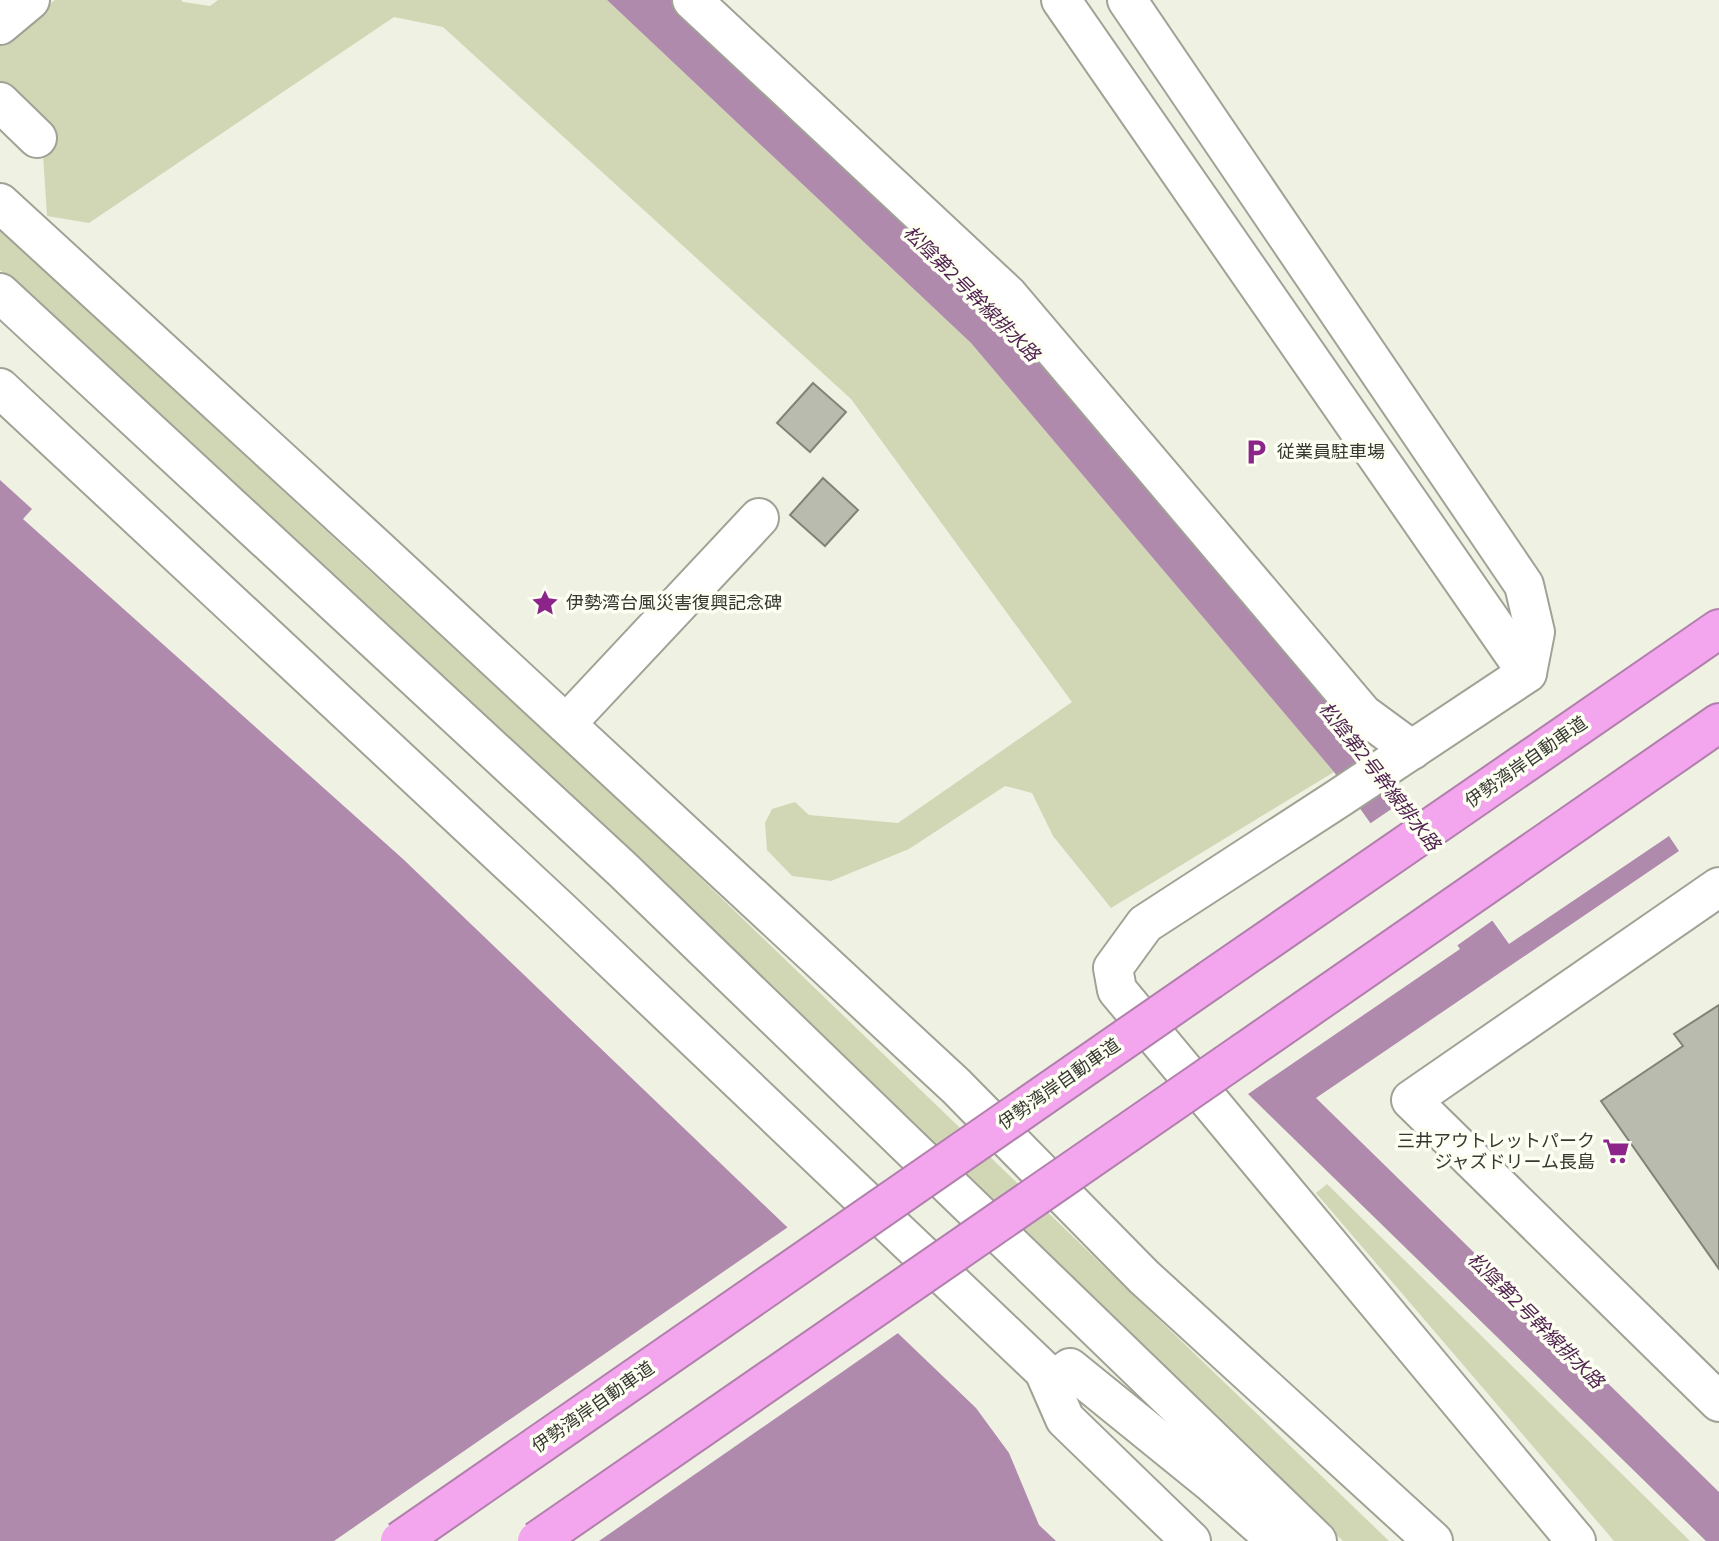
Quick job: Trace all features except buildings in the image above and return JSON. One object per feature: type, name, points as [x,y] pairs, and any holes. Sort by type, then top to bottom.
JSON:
[{"type":"highway","name":"伊勢湾岸自動車道","points":[[400,1541],[1719,629]]},
{"type":"highway","points":[[537,1541],[1719,723]]},
{"type":"street","points":[[0,25],[30,0]]},
{"type":"street","points":[[692,0],[1008,295],[1363,714],[1403,755]]},
{"type":"street","points":[[1061,0],[1527,673]]},
{"type":"street","points":[[1127,0],[1524,585],[1535,632],[1527,673],[1145,924],[1113,968],[1117,990],[1576,1541]]},
{"type":"street","points":[[0,102],[37,138]]},
{"type":"street","points":[[0,203],[956,1086],[1144,1276],[1433,1541]]},
{"type":"street","points":[[0,293],[632,878],[1317,1541]]},
{"type":"street","points":[[0,388],[601,949],[1044,1371],[1065,1419],[1191,1541]]},
{"type":"street","points":[[566,724],[759,518]]},
{"type":"street","points":[[1719,887],[1411,1100],[1719,1402]]},
{"type":"street","points":[[1050,1383],[1070,1368],[1213,1484],[1277,1541]]},
{"type":"green space","points":[[55,0],[181,0],[210,6],[218,0],[607,0],[971,343],[1334,772],[1111,908],[1053,836],[1032,793],[1005,786],[909,849],[831,881],[792,876],[767,850],[765,823],[772,809],[795,802],[809,815],[898,823],[1072,702],[851,399],[443,27],[394,17],[89,223],[47,216],[43,154],[0,93],[0,43]]},
{"type":"green space","points":[[0,230],[660,839],[1389,1541],[1343,1541],[635,861],[0,270]]},
{"type":"green space","points":[[1327,1184],[1690,1541],[1614,1541],[1316,1193]]},
{"type":"water","name":"松陰第2号幹線排水路","points":[[607,0],[671,0],[999,307],[1347,716],[1509,944],[1669,836],[1679,851],[1316,1098],[1719,1492],[1719,1541],[1706,1541],[1248,1094],[1460,949],[1334,772],[971,343]]},
{"type":"water","points":[[0,480],[32,509],[23,519],[403,859],[976,1408],[1009,1453],[1039,1525],[1056,1541],[0,1541]]},
{"type":"pier","points":[[1409,797],[1496,918],[1455,947],[1368,825]]},
{"type":"pier","points":[[791,1225],[901,1331],[599,1541],[334,1541]]},
{"type":"place","name":"従業員駐車場","points":[[1256,452]]},
{"type":"place","name":"伊勢湾台風災害復興記念碑","points":[[545,603]]},
{"type":"place","name":"三井アウトレットパーク ジャズドリーム長島","points":[[1616,1151]]}]
